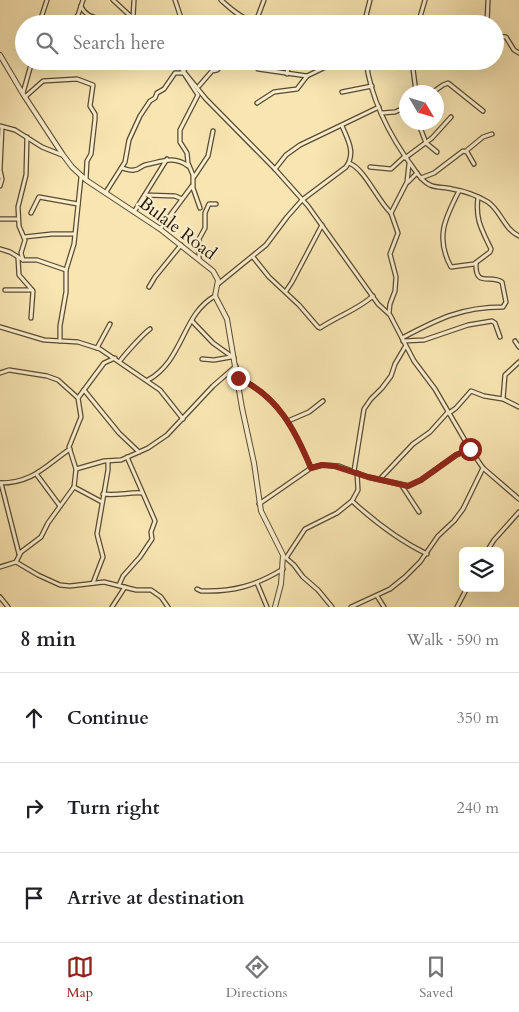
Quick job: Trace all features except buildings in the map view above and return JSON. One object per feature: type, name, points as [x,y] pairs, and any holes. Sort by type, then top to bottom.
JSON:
[{"type":"street","points":[[42,15],[47,0]]},
{"type":"street","points":[[78,15],[83,0]]},
{"type":"street","points":[[113,0],[129,15]]},
{"type":"street","points":[[133,15],[134,0]]},
{"type":"street","points":[[175,0],[180,15]]},
{"type":"street","points":[[221,0],[241,15]]},
{"type":"street","points":[[259,15],[264,0]]},
{"type":"street","points":[[366,15],[370,0]]},
{"type":"street","points":[[421,15],[425,0]]},
{"type":"street","points":[[487,15],[488,0]]},
{"type":"street","points":[[81,6],[82,10],[90,15]]},
{"type":"street","points":[[504,37],[514,50],[519,53]]},
{"type":"street","name":"Bulale Road","points":[[0,55],[62,155],[81,177],[160,229],[199,259],[217,276],[218,284],[215,296]]},
{"type":"street","points":[[24,96],[30,70]]},
{"type":"street","points":[[199,86],[212,71],[217,70]]},
{"type":"street","points":[[264,70],[307,76]]},
{"type":"street","points":[[287,74],[288,70]]},
{"type":"street","points":[[257,103],[274,92],[296,89],[307,76],[319,70]]},
{"type":"street","points":[[367,70],[390,133],[405,158],[421,178],[432,186],[459,191],[491,204],[507,226],[519,236]]},
{"type":"street","points":[[413,70],[415,85]]},
{"type":"street","points":[[184,72],[198,95],[180,130],[180,142],[187,153],[189,166],[194,178]]},
{"type":"street","points":[[106,192],[122,168],[129,140],[140,116],[150,101],[155,98],[157,92],[164,89],[175,73],[184,72]]},
{"type":"street","points":[[184,72],[222,117],[275,169],[323,224],[373,296],[390,314],[405,346],[449,412],[457,430],[470,449],[484,468],[519,499]]},
{"type":"street","points":[[24,96],[44,80],[77,79],[93,85],[90,106],[95,114],[95,118],[91,154],[86,165],[86,180]]},
{"type":"street","points":[[443,85],[448,83],[483,111]]},
{"type":"street","points":[[342,92],[372,86]]},
{"type":"street","points":[[275,169],[286,155],[300,145],[380,107]]},
{"type":"street","points":[[382,113],[399,111]]},
{"type":"street","points":[[370,167],[392,169],[426,143],[451,117]]},
{"type":"street","points":[[218,284],[269,242],[302,200],[343,171],[349,163],[352,151],[342,126]]},
{"type":"street","points":[[0,186],[2,179],[0,170],[1,127],[15,130],[42,147],[62,155]]},
{"type":"street","points":[[421,130],[426,143],[436,152]]},
{"type":"street","points":[[200,208],[193,186],[194,178],[208,156],[213,131]]},
{"type":"street","points":[[421,178],[434,173],[483,137],[492,134]]},
{"type":"street","points":[[23,260],[21,255],[24,237],[18,219],[18,205],[26,175],[27,137]]},
{"type":"street","points":[[466,151],[474,164]]},
{"type":"street","points":[[122,168],[137,170],[142,166],[153,165],[167,159],[178,160],[189,166]]},
{"type":"street","points":[[134,212],[167,159]]},
{"type":"street","points":[[349,163],[357,168],[381,203],[391,213],[398,233],[390,254],[396,277],[395,291],[390,304],[390,314]]},
{"type":"street","points":[[407,182],[409,163]]},
{"type":"street","points":[[391,213],[407,182],[417,173]]},
{"type":"street","points":[[60,341],[60,326],[66,292],[66,270],[73,248],[81,177]]},
{"type":"street","points":[[160,229],[193,186]]},
{"type":"street","points":[[459,191],[447,218],[442,237],[443,246],[451,267],[476,263],[489,253],[491,249],[480,227],[477,208],[478,198]]},
{"type":"street","points":[[145,195],[182,198]]},
{"type":"street","points":[[31,212],[39,197],[78,204]]},
{"type":"street","points":[[199,259],[199,239],[205,228],[206,208],[209,204],[216,204]]},
{"type":"street","points":[[0,220],[18,219]]},
{"type":"street","points":[[286,291],[323,224]]},
{"type":"street","points":[[24,237],[74,234]]},
{"type":"street","points":[[149,286],[181,245]]},
{"type":"street","points":[[0,249],[10,252],[23,260],[36,260],[66,270]]},
{"type":"street","points":[[252,257],[269,277],[286,291],[318,328],[332,319],[343,316],[359,307],[373,296]]},
{"type":"street","points":[[18,258],[19,276],[32,290],[31,318]]},
{"type":"street","points":[[403,340],[439,318],[482,307],[504,307],[506,302],[504,284],[498,280],[482,279],[478,276],[476,263]]},
{"type":"street","points":[[5,290],[32,290]]},
{"type":"street","points":[[148,380],[161,372],[173,357],[182,335],[192,320],[205,303],[215,296],[227,319],[261,511],[284,557],[294,565],[332,607]]},
{"type":"street","points":[[192,320],[213,343],[233,358]]},
{"type":"street","points":[[403,340],[424,340],[468,325],[492,321],[495,323],[500,337]]},
{"type":"street","points":[[96,348],[110,324]]},
{"type":"street","points":[[0,327],[44,340],[84,343],[116,358],[160,390],[183,419]]},
{"type":"street","points":[[120,361],[150,329]]},
{"type":"street","points":[[515,341],[519,346]]},
{"type":"street","points":[[275,607],[284,557],[304,529],[337,513],[352,501],[358,490],[356,472],[364,409],[391,376],[405,346]]},
{"type":"street","points":[[78,398],[104,363],[116,358]]},
{"type":"street","points":[[202,359],[233,358]]},
{"type":"street","points":[[504,399],[505,375],[519,362]]},
{"type":"street","points":[[76,469],[127,457],[156,444],[183,419],[219,380],[236,366]]},
{"type":"street","points":[[0,373],[9,370],[47,376],[58,380],[78,398],[81,418],[70,444],[76,469],[74,487],[45,527],[41,537],[19,554],[16,562]]},
{"type":"street","points":[[238,378],[263,392],[288,421],[299,438],[311,468]]},
{"type":"street","points":[[84,390],[119,433],[139,452]]},
{"type":"street","points":[[380,479],[413,444],[430,432],[471,391],[484,396],[504,399],[519,407]]},
{"type":"street","points":[[288,421],[309,412],[323,401]]},
{"type":"street","points":[[260,504],[311,468],[328,465],[401,485],[413,484],[456,455],[470,449]]},
{"type":"street","points":[[19,554],[0,483],[17,482],[37,475],[70,450]]},
{"type":"street","points":[[119,585],[122,578],[152,539],[151,532],[155,520],[127,457]]},
{"type":"street","points":[[93,583],[102,557],[97,534],[108,461]]},
{"type":"street","points":[[351,607],[377,596],[405,578],[427,554],[438,536],[463,509],[484,468]]},
{"type":"street","points":[[37,475],[60,506]]},
{"type":"street","points":[[401,485],[420,512]]},
{"type":"street","points":[[74,487],[102,502]]},
{"type":"street","points":[[103,494],[142,493]]},
{"type":"street","points":[[352,501],[385,529],[427,554]]},
{"type":"street","points":[[490,547],[519,512]]},
{"type":"street","points":[[0,567],[16,562],[38,576],[60,585],[70,586],[104,582],[136,590],[154,591],[162,597],[168,607]]},
{"type":"street","points":[[197,589],[201,591],[228,591],[257,583],[283,569]]},
{"type":"street","points":[[257,583],[267,607]]},
{"type":"street","points":[[112,607],[125,587]]},
{"type":"street","points":[[457,607],[465,592]]},
{"type":"street","points":[[0,596],[8,607]]},
{"type":"street","points":[[377,596],[384,607]]},
{"type":"route","points":[[238,378],[263,392],[284,415],[299,438],[311,468],[322,465],[334,466],[368,477],[408,486],[421,480],[456,455],[470,449]]}]
